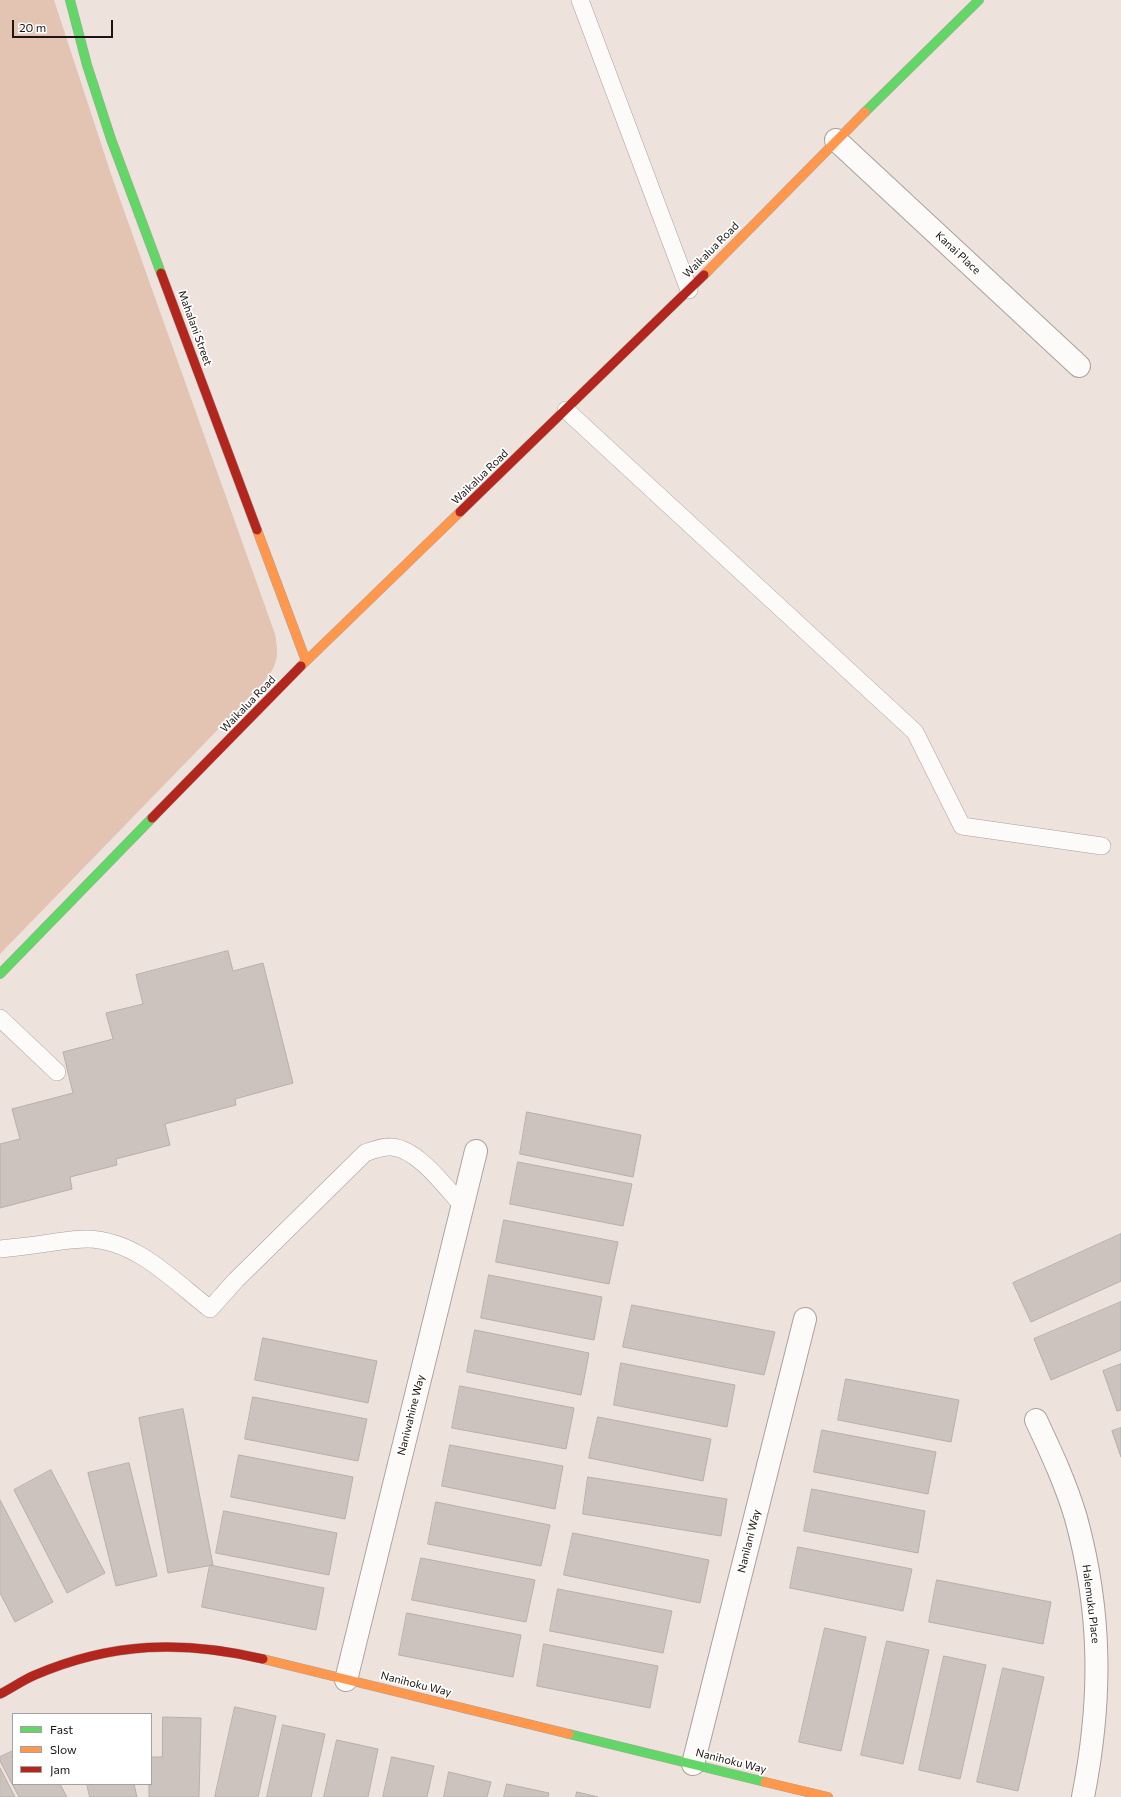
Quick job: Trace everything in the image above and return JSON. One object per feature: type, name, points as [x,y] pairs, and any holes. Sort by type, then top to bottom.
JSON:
[{"type":"street","name":"Mahalani Street","points":[[70,0],[87,65],[108,132],[306,661]]},
{"type":"street","name":"Waikalua Road","points":[[0,974],[306,661],[566,410],[688,290],[836,140],[979,0]]},
{"type":"street","name":"Kanai Place","points":[[836,140],[1079,366]]},
{"type":"street","name":"Naniwahine Way","points":[[346,1680],[476,1151]]},
{"type":"street","name":"Nanilani Way","points":[[693,1764],[805,1319]]},
{"type":"street","name":"Halemuku Place","points":[[1036,1420],[1058,1468],[1075,1517],[1088,1569],[1095,1621],[1098,1674],[1096,1716],[1091,1758],[1084,1797]]},
{"type":"street","name":"Nanihoku Way","points":[[0,1694],[33,1676],[68,1662],[104,1653],[140,1647],[178,1646],[214,1649],[250,1656],[828,1797]]},
{"type":"lane","points":[[580,0],[688,290]]},
{"type":"lane","points":[[566,410],[915,732],[962,826],[1102,846]]},
{"type":"lane","points":[[0,1018],[57,1072]]},
{"type":"lane","points":[[0,1249],[68,1239],[89,1239],[111,1242],[131,1250],[150,1262],[210,1309],[242,1275],[365,1153],[378,1148],[392,1147],[404,1150],[415,1156],[424,1164],[463,1206]]},
{"type":"shaded area","points":[[0,0],[54,0],[112,177],[275,634],[277,654],[275,665],[264,682],[0,954]]},
{"type":"building","points":[[228,951],[233,971],[263,963],[293,1083],[235,1099],[236,1105],[165,1124],[170,1145],[116,1159],[117,1165],[70,1177],[72,1189],[0,1208],[0,1144],[20,1139],[12,1109],[73,1093],[63,1052],[113,1039],[106,1013],[143,1004],[136,975]]},
{"type":"building","points":[[527,1112],[641,1135],[633,1177],[520,1154]]},
{"type":"building","points":[[518,1162],[632,1184],[623,1226],[510,1204]]},
{"type":"building","points":[[504,1220],[618,1242],[609,1284],[496,1262]]},
{"type":"building","points":[[1121,1234],[1121,1281],[1031,1322],[1013,1283]]},
{"type":"building","points":[[489,1275],[602,1297],[594,1340],[481,1318]]},
{"type":"building","points":[[1121,1302],[1121,1350],[1051,1380],[1034,1339]]},
{"type":"building","points":[[632,1305],[775,1332],[764,1375],[623,1347]]},
{"type":"building","points":[[475,1330],[589,1353],[581,1395],[467,1372]]},
{"type":"building","points":[[263,1338],[377,1361],[368,1403],[255,1380]]},
{"type":"building","points":[[621,1363],[735,1385],[727,1427],[614,1405]]},
{"type":"building","points":[[1121,1364],[1121,1410],[1117,1411],[1103,1371]]},
{"type":"building","points":[[846,1379],[959,1400],[951,1442],[838,1420]]},
{"type":"building","points":[[460,1386],[574,1408],[566,1449],[452,1428]]},
{"type":"building","points":[[253,1397],[367,1419],[358,1461],[245,1439]]},
{"type":"building","points":[[183,1409],[213,1565],[168,1573],[139,1418]]},
{"type":"building","points":[[598,1417],[711,1439],[703,1481],[589,1458]]},
{"type":"building","points":[[1121,1428],[1121,1457],[1112,1431]]},
{"type":"building","points":[[822,1430],[936,1452],[928,1494],[814,1472]]},
{"type":"building","points":[[450,1445],[563,1466],[555,1509],[442,1486]]},
{"type":"building","points":[[239,1455],[353,1477],[345,1519],[231,1497]]},
{"type":"building","points":[[129,1463],[157,1576],[116,1586],[88,1473]]},
{"type":"building","points":[[51,1470],[105,1573],[67,1593],[14,1490]]},
{"type":"building","points":[[588,1477],[727,1499],[721,1536],[583,1514]]},
{"type":"building","points":[[812,1489],[925,1511],[918,1553],[804,1531]]},
{"type":"building","points":[[0,1500],[53,1602],[15,1622],[0,1593]]},
{"type":"building","points":[[436,1502],[550,1525],[541,1566],[428,1544]]},
{"type":"building","points":[[224,1511],[337,1533],[329,1575],[216,1553]]},
{"type":"building","points":[[573,1533],[709,1560],[700,1603],[564,1575]]},
{"type":"building","points":[[798,1547],[912,1569],[903,1611],[790,1588]]},
{"type":"building","points":[[421,1558],[535,1580],[526,1622],[412,1600]]},
{"type":"building","points":[[210,1565],[324,1588],[316,1630],[202,1607]]},
{"type":"building","points":[[937,1580],[1051,1602],[1043,1644],[929,1622]]},
{"type":"building","points":[[558,1589],[672,1611],[663,1653],[550,1631]]},
{"type":"building","points":[[407,1613],[521,1635],[513,1677],[399,1655]]},
{"type":"building","points":[[825,1628],[866,1637],[841,1751],[799,1742]]},
{"type":"building","points":[[887,1641],[929,1650],[903,1764],[861,1755]]},
{"type":"building","points":[[544,1644],[658,1666],[650,1708],[537,1686]]},
{"type":"building","points":[[944,1656],[986,1665],[960,1779],[919,1770]]},
{"type":"building","points":[[1003,1668],[1044,1677],[1018,1791],[977,1782]]},
{"type":"building","points":[[235,1707],[276,1716],[258,1797],[215,1797]]},
{"type":"building","points":[[163,1717],[201,1718],[199,1797],[149,1797],[149,1785],[152,1785],[152,1757],[162,1757]]},
{"type":"building","points":[[283,1725],[325,1734],[311,1797],[267,1797]]},
{"type":"building","points":[[337,1740],[378,1749],[368,1797],[324,1797]]},
{"type":"building","points":[[12,1751],[12,1784],[0,1761],[0,1757]]},
{"type":"building","points":[[392,1757],[434,1766],[427,1797],[383,1797]]},
{"type":"building","points":[[0,1768],[15,1797],[0,1797]]},
{"type":"building","points":[[449,1772],[491,1782],[487,1797],[444,1797]]},
{"type":"building","points":[[507,1784],[549,1793],[548,1797],[504,1797]]},
{"type":"building","points":[[13,1785],[61,1785],[67,1797],[19,1797]]},
{"type":"building","points":[[87,1785],[134,1785],[137,1797],[90,1797]]},
{"type":"building","points":[[577,1792],[598,1797],[576,1797]]},
{"type":"traffic: fast","points":[[70,0],[87,65],[111,139],[161,273]]},
{"type":"traffic: fast","points":[[865,112],[979,0]]},
{"type":"traffic: fast","points":[[0,974],[152,818]]},
{"type":"traffic: fast","points":[[569,1734],[765,1782]]},
{"type":"traffic: slow","points":[[704,275],[865,112]]},
{"type":"traffic: slow","points":[[301,666],[460,512]]},
{"type":"traffic: slow","points":[[257,530],[306,661]]},
{"type":"traffic: slow","points":[[263,1659],[569,1734]]},
{"type":"traffic: slow","points":[[765,1782],[828,1797]]},
{"type":"traffic: jam","points":[[161,273],[257,530]]},
{"type":"traffic: jam","points":[[460,512],[704,275]]},
{"type":"traffic: jam","points":[[152,818],[301,666]]},
{"type":"traffic: jam","points":[[0,1694],[31,1677],[64,1664],[120,1650],[176,1647],[204,1649],[263,1659]]}]
